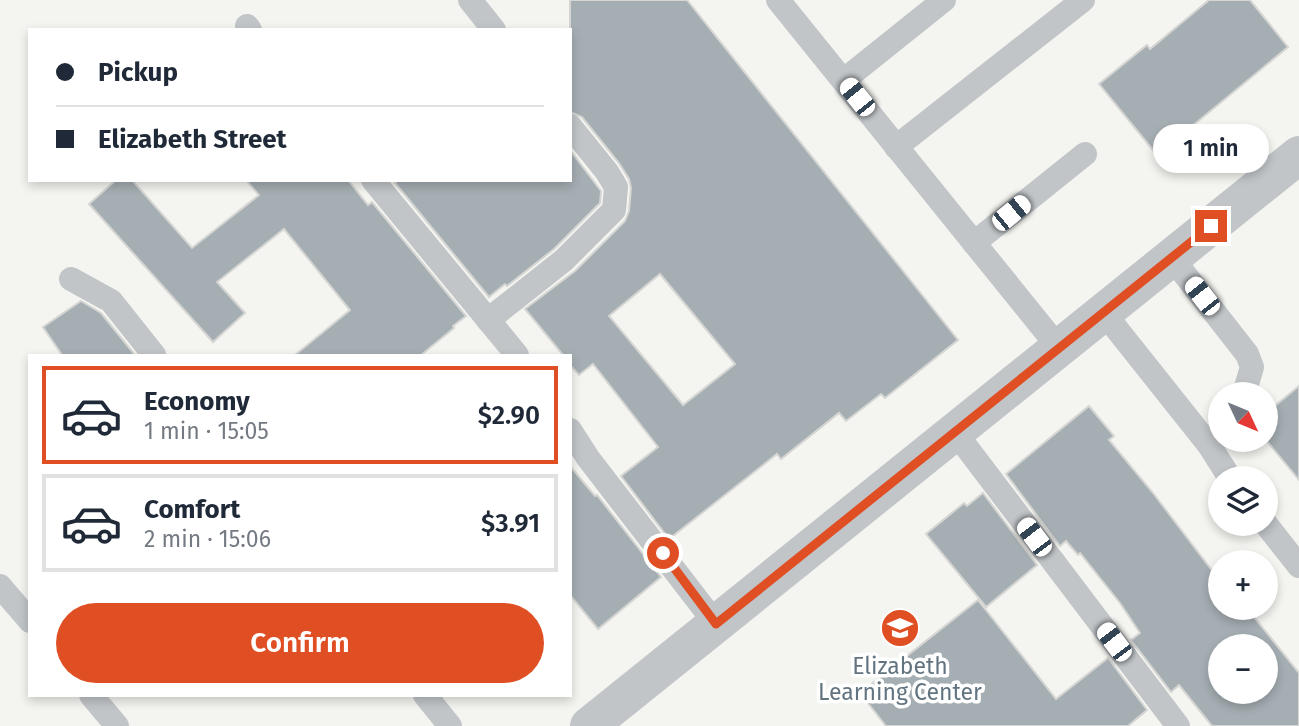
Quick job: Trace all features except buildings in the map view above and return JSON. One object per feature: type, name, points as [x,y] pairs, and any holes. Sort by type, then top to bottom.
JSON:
[{"type":"street","points":[[589,726],[1299,155]]},
{"type":"lane","points":[[470,0],[492,28]]},
{"type":"lane","points":[[778,0],[1059,348]]},
{"type":"lane","points":[[844,80],[944,0]]},
{"type":"lane","points":[[897,147],[1083,0]]},
{"type":"lane","points":[[488,320],[564,260],[614,210],[616,187],[572,128]]},
{"type":"lane","points":[[974,243],[1084,154]]},
{"type":"lane","points":[[375,182],[516,354]]},
{"type":"lane","points":[[1172,258],[1247,354],[1252,367],[1248,382]]},
{"type":"lane","points":[[71,279],[111,301],[153,354]]},
{"type":"lane","points":[[1104,313],[1208,431]]},
{"type":"lane","points":[[955,432],[1178,726]]},
{"type":"lane","points":[[572,433],[588,458],[716,624]]},
{"type":"lane","points":[[1275,536],[1299,566]]},
{"type":"lane","points":[[0,586],[28,619]]},
{"type":"lane","points":[[93,697],[117,726]]},
{"type":"lane","points":[[427,697],[450,726]]},
{"type":"place","name":"Elizabeth Learning Center","points":[[900,628]]},
{"type":"route","points":[[663,553],[716,624],[1211,226]]}]
